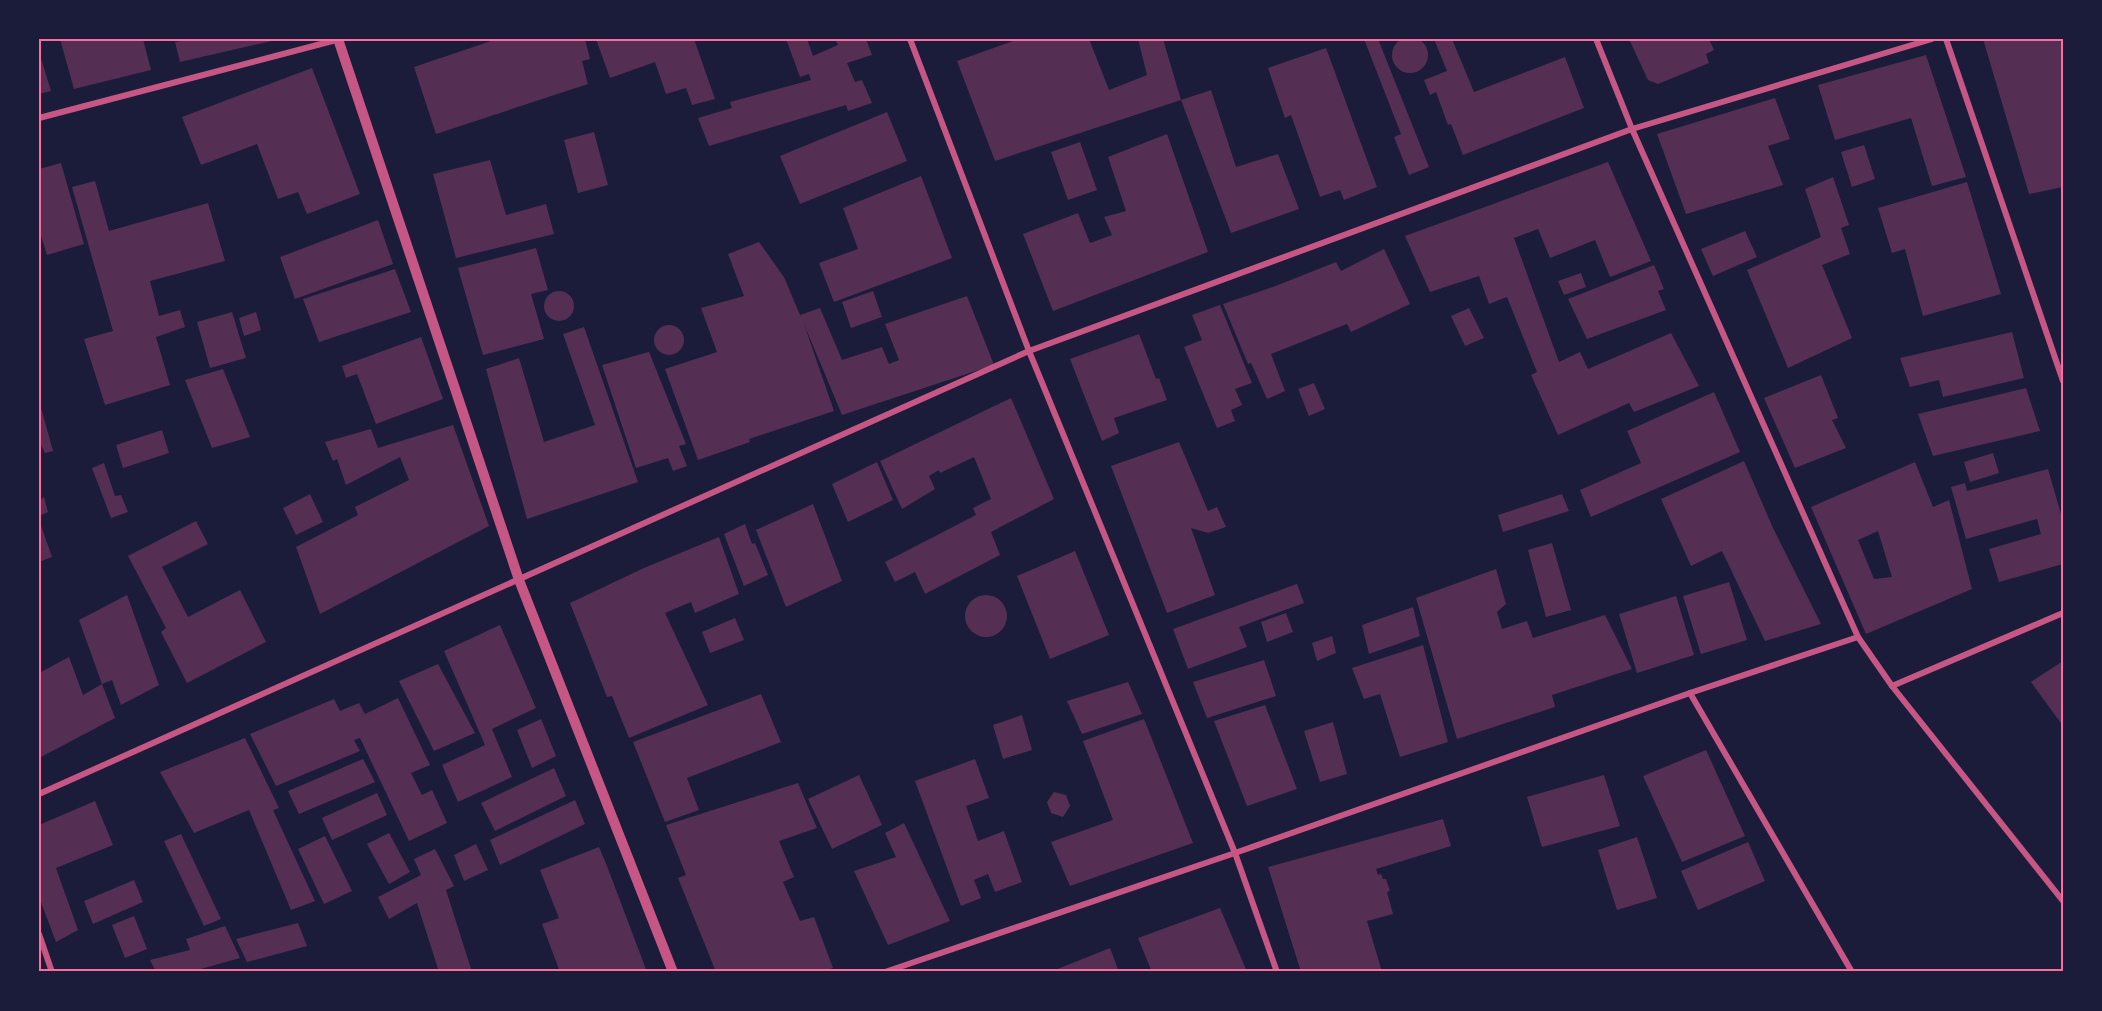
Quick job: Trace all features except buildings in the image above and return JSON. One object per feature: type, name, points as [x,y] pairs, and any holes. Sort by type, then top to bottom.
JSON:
[{"type":"street","points":[[39,118],[339,39],[519,580],[673,972]]},
{"type":"street","points":[[910,39],[1029,351],[1235,853],[1277,972]]},
{"type":"street","points":[[1596,39],[1632,129],[1858,637],[1892,686],[2063,901]]},
{"type":"street","points":[[39,794],[1029,351],[1632,129],[1932,39]]},
{"type":"street","points":[[1946,39],[2063,381]]},
{"type":"street","points":[[1892,686],[2063,613]]},
{"type":"street","points":[[885,972],[1858,637]]},
{"type":"street","points":[[1690,693],[1852,972]]},
{"type":"street","points":[[39,934],[52,972]]}]
